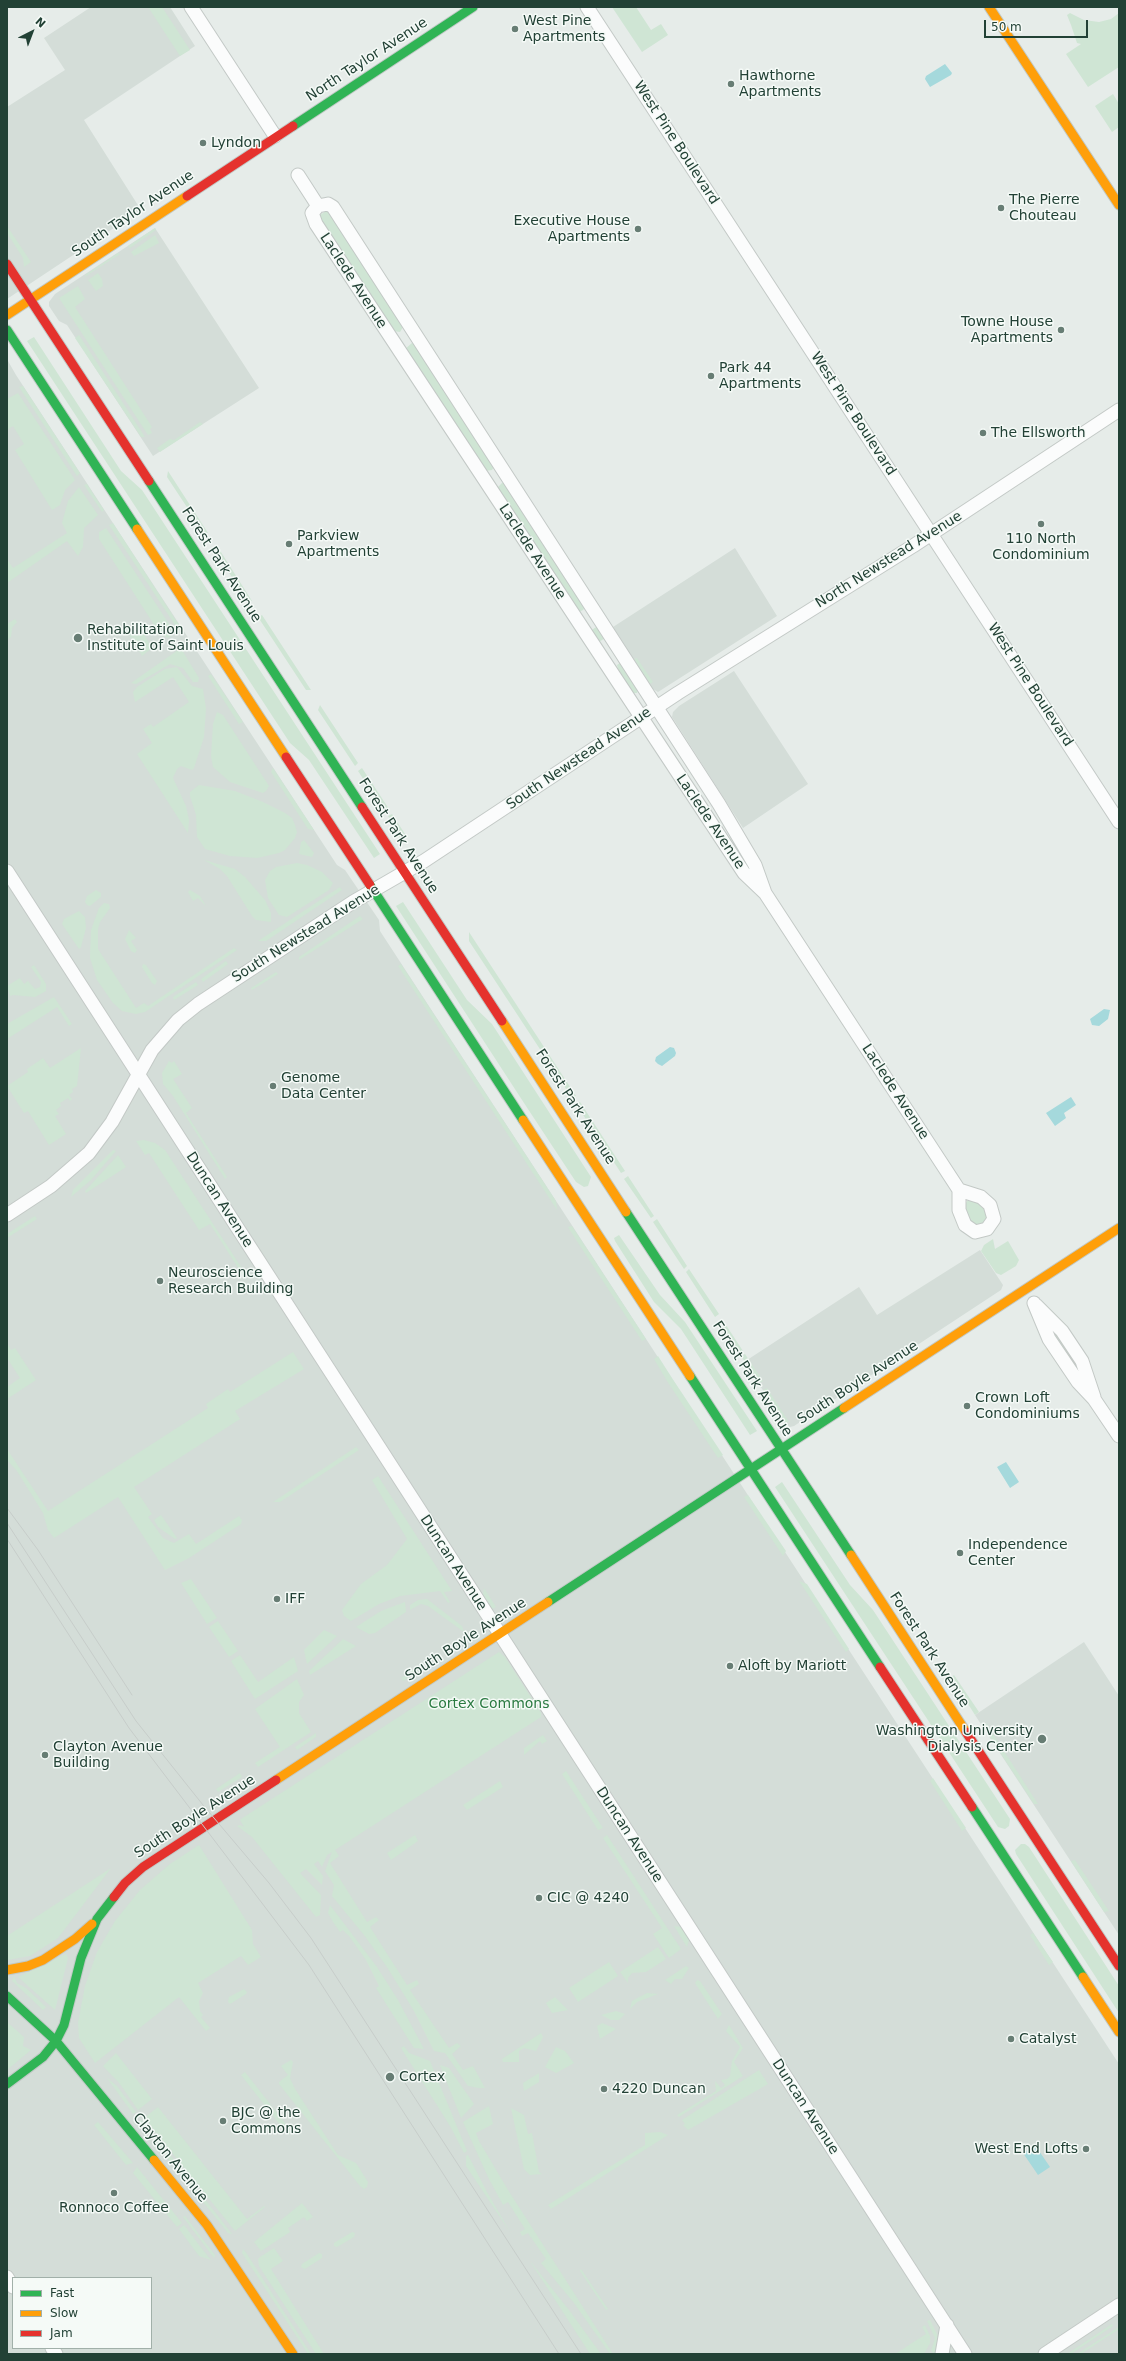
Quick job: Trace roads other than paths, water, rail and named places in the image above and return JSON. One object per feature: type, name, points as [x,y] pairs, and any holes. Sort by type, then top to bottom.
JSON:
[{"type":"main road","name":"North Taylor Avenue","points":[[275,136],[474,7]]},
{"type":"main road","points":[[989,7],[1119,205]]},
{"type":"main road","name":"South Taylor Avenue","points":[[7,315],[275,136]]},
{"type":"main road","name":"Forest Park Avenue","points":[[7,264],[1119,1966]]},
{"type":"main road","points":[[7,330],[1119,2032]]},
{"type":"main road","name":"South Boyle Avenue","points":[[7,2084],[43,2057],[56,2041],[64,2024],[81,1958],[97,1919],[125,1883],[143,1867],[752,1470],[1119,1228]]},
{"type":"main road","points":[[7,1970],[28,1966],[43,1960],[75,1939],[97,1919]]},
{"type":"main road","name":"Clayton Avenue","points":[[7,1996],[56,2041],[219,2242],[293,2354]]},
{"type":"street","points":[[191,7],[275,136]]},
{"type":"street","name":"West Pine Boulevard","points":[[587,7],[1119,822]]},
{"type":"street","points":[[298,175],[318,206]]},
{"type":"street","name":"Laclede Avenue","points":[[765,893],[755,865],[657,707],[333,207],[328,204],[318,206],[312,213],[316,224],[744,873],[765,893],[959,1190]]},
{"type":"street","name":"North Newstead Avenue","points":[[657,707],[931,534],[1119,410]]},
{"type":"street","name":"South Newstead Avenue","points":[[7,1215],[51,1186],[89,1153],[112,1122],[138,1074],[160,1040],[187,1012],[218,990],[373,890],[405,873],[657,707]]},
{"type":"street","name":"Duncan Avenue","points":[[7,871],[499,1635],[965,2354]]},
{"type":"street","points":[[1025,1290],[1034,1303],[1062,1331],[1082,1361],[1094,1399],[1119,1436]]},
{"type":"street","points":[[1045,2354],[1119,2305]]},
{"type":"street","points":[[942,2354],[947,2325]]},
{"type":"water","points":[[945,64],[952,73],[951,75],[930,87],[925,79],[926,76]]},
{"type":"water","points":[[1104,1009],[1110,1010],[1108,1019],[1099,1026],[1092,1025],[1090,1019]]},
{"type":"water","points":[[670,1047],[674,1048],[676,1053],[675,1056],[662,1066],[658,1064],[655,1061],[656,1057]]},
{"type":"water","points":[[1071,1097],[1076,1105],[1064,1113],[1066,1118],[1055,1126],[1046,1113]]},
{"type":"water","points":[[1006,1462],[1019,1482],[1010,1488],[997,1467]]},
{"type":"water","points":[[1035,2145],[1050,2167],[1038,2175],[1023,2153]]},
{"type":"tram line","points":[[7,1508],[38,1550],[132,1695]]},
{"type":"tram line","points":[[7,1523],[136,1721],[203,1805],[269,1883],[311,1938],[581,2354]]},
{"type":"tram line","points":[[7,1539],[129,1728],[309,1965],[559,2354]]},
{"type":"place","name":"West Pine Apartments","points":[[515,29]]},
{"type":"place","name":"Hawthorne Apartments","points":[[731,84]]},
{"type":"place","name":"Lyndon","points":[[203,143]]},
{"type":"place","name":"The Pierre Chouteau","points":[[1001,208]]},
{"type":"place","name":"Executive House Apartments","points":[[638,229]]},
{"type":"place","name":"Towne House Apartments","points":[[1061,330]]},
{"type":"place","name":"Park 44 Apartments","points":[[711,376]]},
{"type":"place","name":"The Ellsworth","points":[[983,433]]},
{"type":"place","name":"110 North Condominium","points":[[1041,524]]},
{"type":"place","name":"Parkview Apartments","points":[[289,544]]},
{"type":"place","name":"Rehabilitation Institute of Saint Louis","points":[[78,638]]},
{"type":"place","name":"Genome Data Center","points":[[273,1086]]},
{"type":"place","name":"Neuroscience Research Building","points":[[160,1281]]},
{"type":"place","name":"Crown Loft Condominiums","points":[[967,1406]]},
{"type":"place","name":"Independence Center","points":[[960,1553]]},
{"type":"place","name":"IFF","points":[[277,1599]]},
{"type":"place","name":"Aloft by Mariott","points":[[730,1666]]},
{"type":"place","name":"Washington University Dialysis Center","points":[[1042,1739]]},
{"type":"place","name":"Clayton Avenue Building","points":[[45,1755]]},
{"type":"place","name":"CIC @ 4240","points":[[539,1898]]},
{"type":"place","name":"Catalyst","points":[[1011,2039]]},
{"type":"place","name":"Cortex","points":[[390,2077]]},
{"type":"place","name":"4220 Duncan","points":[[604,2089]]},
{"type":"place","name":"BJC @ the Commons","points":[[223,2121]]},
{"type":"place","name":"West End Lofts","points":[[1086,2149]]},
{"type":"place","name":"Ronnoco Coffee","points":[[114,2193]]},
{"type":"park label","name":"Cortex Commons","points":[[489,1704]]}]
